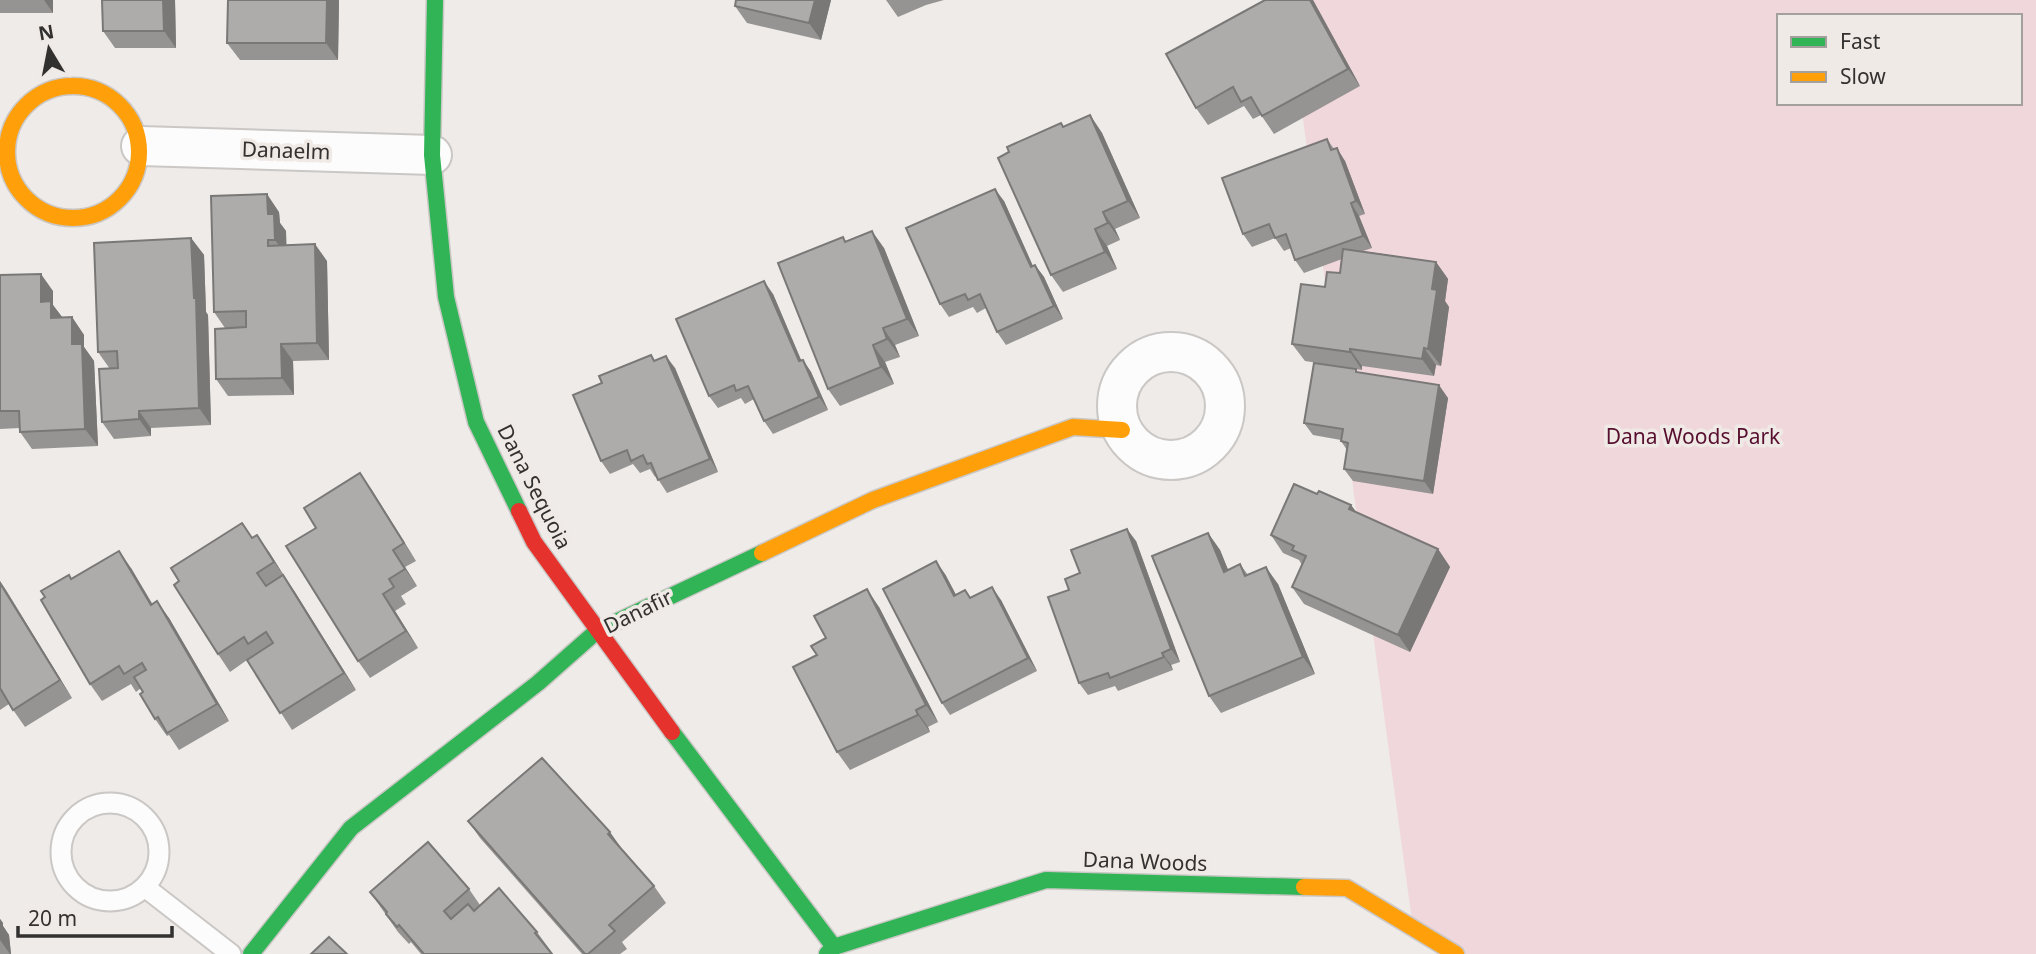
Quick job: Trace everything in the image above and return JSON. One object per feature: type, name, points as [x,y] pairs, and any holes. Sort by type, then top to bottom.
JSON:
[{"type":"street","name":"Dana Sequoia","points":[[435,0],[432,155],[446,297],[476,422],[534,542],[831,951]]},
{"type":"street","points":[[68,85],[94,87],[117,100],[133,120],[141,146],[138,172],[125,195],[104,211],[79,218],[53,215],[30,203],[13,182],[6,158],[9,131],[22,109],[42,92],[68,85]]},
{"type":"street","name":"Danaelm","points":[[141,146],[432,155]]},
{"type":"street","name":"Danafir","points":[[251,954],[351,828],[538,683],[597,631],[873,500],[1073,428],[1122,430]]},
{"type":"street","name":"Dana Woods","points":[[831,951],[1046,880],[1347,888],[1456,954]]},
{"type":"lane","points":[[108,803],[125,805],[141,813],[152,825],[158,840],[160,857],[156,874],[146,888],[133,897],[102,901],[87,896],[74,886],[65,874],[61,850],[67,829],[78,815],[92,806],[108,803]]},
{"type":"lane","points":[[146,888],[231,954]]},
{"type":"green space","name":"Dana Woods Park","points":[[1290,0],[2036,0],[2036,954],[1454,954],[1413,928],[1289,16]]},
{"type":"building","points":[[102,0],[163,0],[164,31],[103,31]]},
{"type":"building","points":[[228,0],[327,0],[326,43],[227,43]]},
{"type":"building","points":[[736,0],[815,0],[809,23],[735,6]]},
{"type":"building","points":[[1265,0],[1310,0],[1348,69],[1262,116],[1251,97],[1241,102],[1233,87],[1196,108],[1166,54]]},
{"type":"building","points":[[1090,115],[1128,201],[1103,212],[1108,223],[1095,229],[1105,252],[1051,275],[998,158],[1009,152],[1007,147],[1061,123],[1063,127]]},
{"type":"building","points":[[1327,139],[1331,150],[1337,148],[1356,201],[1351,203],[1363,236],[1295,260],[1286,234],[1275,238],[1269,224],[1243,234],[1222,178]]},
{"type":"building","points":[[995,189],[1031,267],[1035,265],[1054,306],[997,332],[980,294],[968,300],[965,294],[940,304],[906,228]]},
{"type":"building","points":[[267,194],[268,214],[274,214],[275,240],[268,240],[268,246],[315,244],[317,343],[281,344],[282,378],[216,379],[215,329],[246,327],[246,311],[214,312],[211,196]]},
{"type":"building","points":[[872,231],[907,319],[883,328],[887,339],[873,345],[881,367],[828,389],[778,263],[843,237],[845,242]]},
{"type":"building","points":[[191,238],[196,298],[199,408],[139,411],[139,419],[102,422],[99,369],[118,368],[117,351],[98,352],[94,243]]},
{"type":"building","points":[[1343,249],[1436,262],[1432,289],[1437,290],[1428,349],[1424,348],[1422,359],[1292,344],[1301,284],[1325,287],[1327,272],[1340,273]]},
{"type":"building","points":[[41,274],[41,302],[51,301],[51,318],[72,317],[72,344],[82,344],[85,429],[20,432],[19,411],[0,411],[0,275]]},
{"type":"building","points":[[764,281],[799,361],[803,360],[819,397],[764,421],[748,386],[736,391],[734,385],[709,396],[676,319]]},
{"type":"building","points":[[651,355],[654,361],[666,356],[710,459],[658,480],[651,463],[647,464],[643,455],[631,461],[627,450],[601,461],[573,395],[602,383],[599,376]]},
{"type":"building","points":[[1314,363],[1439,385],[1424,481],[1344,469],[1348,443],[1341,441],[1343,429],[1304,423]]},
{"type":"building","points":[[360,473],[404,543],[393,550],[405,569],[389,579],[394,587],[383,594],[406,631],[358,661],[286,546],[316,528],[304,508]]},
{"type":"building","points":[[1294,484],[1351,505],[1349,509],[1438,549],[1398,635],[1292,587],[1306,556],[1292,550],[1294,546],[1271,535]]},
{"type":"building","points":[[242,523],[252,538],[257,535],[274,562],[257,573],[266,586],[283,575],[344,673],[280,713],[247,660],[273,643],[266,632],[248,644],[244,637],[218,654],[174,585],[179,581],[171,568]]},
{"type":"building","points":[[1127,529],[1171,649],[1162,653],[1164,657],[1110,678],[1108,673],[1079,683],[1048,597],[1069,590],[1065,579],[1080,573],[1071,550]]},
{"type":"building","points":[[1208,533],[1224,572],[1240,564],[1245,576],[1266,567],[1303,657],[1209,696],[1152,556]]},
{"type":"building","points":[[119,551],[151,605],[157,601],[217,704],[167,733],[140,694],[143,692],[134,677],[146,670],[142,663],[124,674],[119,666],[90,684],[41,600],[45,597],[41,591],[69,575],[71,579]]},
{"type":"building","points":[[936,561],[954,596],[965,590],[970,598],[992,587],[1028,658],[942,703],[883,589]]},
{"type":"building","points":[[0,583],[60,680],[13,710],[0,688]]},
{"type":"building","points":[[867,589],[926,705],[916,710],[918,715],[837,752],[793,667],[817,655],[811,646],[826,638],[814,616]]},
{"type":"building","points":[[542,758],[610,832],[608,834],[654,886],[609,925],[615,931],[588,954],[585,954],[468,821]]},
{"type":"building","points":[[428,842],[469,889],[444,911],[451,919],[468,904],[474,911],[499,888],[552,954],[424,954],[399,925],[397,927],[370,892]]},
{"type":"building","points":[[329,937],[347,954],[311,954]]},
{"type":"traffic: fast","points":[[435,0],[432,155],[446,297],[476,422],[519,511]]},
{"type":"traffic: fast","points":[[251,954],[351,828],[538,683],[597,631],[762,553]]},
{"type":"traffic: fast","points":[[672,732],[834,947]]},
{"type":"traffic: fast","points":[[827,954],[834,947],[1046,880],[1304,887]]},
{"type":"traffic: slow","points":[[73,86],[98,91],[120,105],[134,127],[139,152],[134,177],[120,199],[98,213],[73,218],[48,213],[26,199],[12,177],[7,152],[12,127],[26,105],[48,91],[73,86]]},
{"type":"traffic: slow","points":[[762,553],[873,500],[1073,427],[1122,430]]},
{"type":"traffic: slow","points":[[1304,887],[1347,888],[1456,954]]},
{"type":"traffic: jam","points":[[519,511],[534,542],[672,732]]}]
